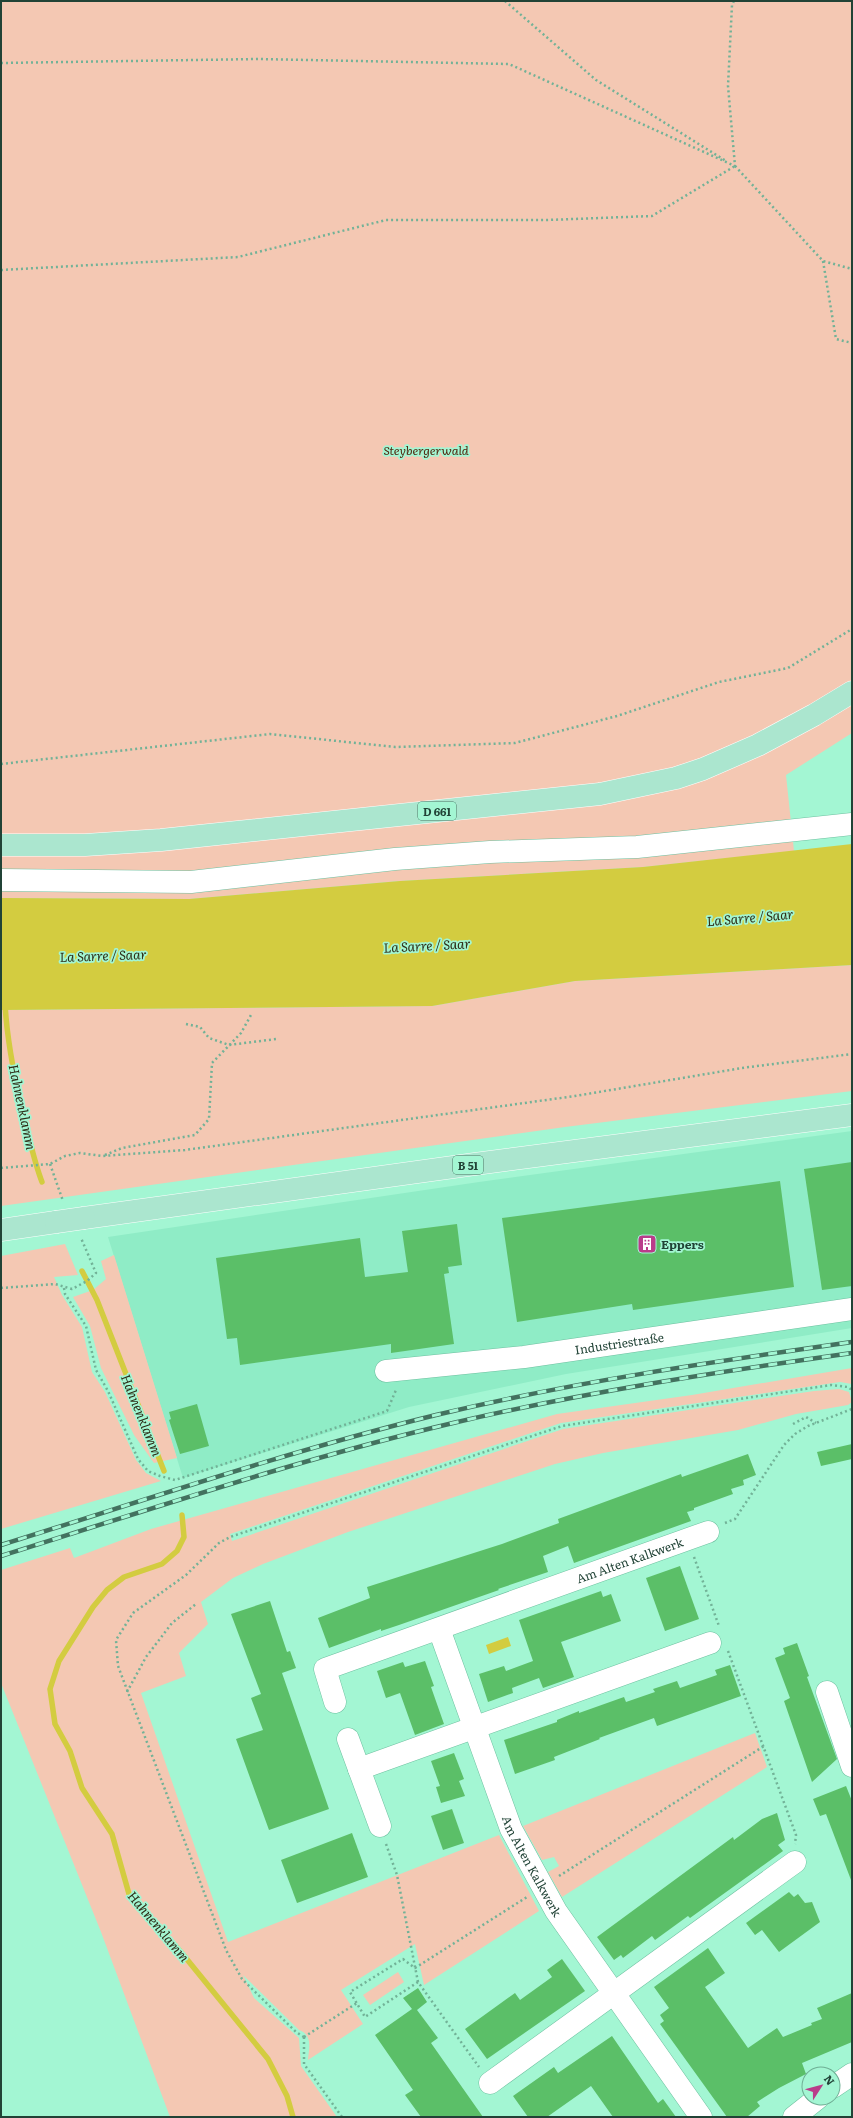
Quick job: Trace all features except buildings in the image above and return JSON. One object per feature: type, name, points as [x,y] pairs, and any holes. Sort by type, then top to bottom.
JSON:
[{"type":"main road","name":"D 661","points":[[1,845],[85,845],[161,840],[600,794],[676,778],[703,769],[758,745],[814,715],[852,692]]},
{"type":"main road","name":"B 51","points":[[1,1230],[475,1164],[852,1115]]},
{"type":"street","points":[[1,880],[191,882],[395,859],[490,852],[637,847],[852,824]]},
{"type":"street","name":"Industriestraße","points":[[386,1371],[524,1357],[852,1309]]},
{"type":"street","name":"Am Alten Kalkwerk","points":[[335,1702],[325,1669],[708,1532]]},
{"type":"street","name":"Am Alten Kalkwerk","points":[[439,1629],[473,1728],[511,1829],[556,1911],[701,2117]]},
{"type":"street","points":[[359,1769],[719,1639]]},
{"type":"street","points":[[827,1692],[852,1766]]},
{"type":"street","points":[[348,1739],[380,1826]]},
{"type":"street","points":[[490,2084],[613,1993],[795,1854]]},
{"type":"street","points":[[841,2082],[852,2074]]},
{"type":"street","points":[[794,2117],[808,2106]]},
{"type":"path","points":[[505,1],[596,80],[735,166],[823,261],[852,269]]},
{"type":"path","points":[[734,1],[732,5],[728,86],[735,166]]},
{"type":"path","points":[[1,63],[259,59],[509,64],[735,166]]},
{"type":"path","points":[[1,270],[238,257],[386,220],[547,220],[652,216],[735,166]]},
{"type":"path","points":[[823,261],[836,339],[852,343]]},
{"type":"path","points":[[1,764],[270,734],[396,747],[515,743],[617,716],[719,682],[788,668],[852,630]]},
{"type":"path","points":[[102,1156],[122,1148],[195,1136],[209,1119],[212,1063],[241,1033],[251,1015]]},
{"type":"path","points":[[186,1024],[200,1027],[209,1038],[229,1045],[276,1039]]},
{"type":"path","points":[[1,1168],[50,1164],[66,1156],[80,1153],[102,1156],[185,1150],[293,1136],[575,1096],[742,1068],[852,1054]]},
{"type":"path","points":[[50,1164],[57,1186]]},
{"type":"path","points":[[1,1288],[55,1284],[64,1288],[72,1289],[87,1281],[96,1273],[90,1257]]},
{"type":"path","points":[[64,1288],[65,1294],[86,1326],[96,1370],[108,1391],[138,1459],[148,1471],[176,1480],[387,1411],[403,1374],[408,1369]]},
{"type":"path","points":[[304,2037],[296,2032],[237,1973],[226,1950],[118,1666],[116,1640],[132,1613],[186,1575],[219,1543],[230,1537],[562,1426],[830,1385],[848,1387],[852,1390]]},
{"type":"path","points":[[708,1532],[735,1519],[784,1445],[795,1434],[816,1423],[852,1409]]},
{"type":"path","points":[[793,1424],[806,1417],[816,1423]]},
{"type":"path","points":[[691,1551],[719,1639],[764,1746],[796,1834],[795,1854]]},
{"type":"path","points":[[127,1692],[146,1658],[172,1622],[196,1604]]},
{"type":"path","points":[[552,1880],[764,1746]]},
{"type":"path","points":[[380,1826],[397,1875],[418,1982],[490,2084]]},
{"type":"path","points":[[416,1968],[532,1893]]},
{"type":"path","points":[[416,1968],[403,1959],[350,1992],[366,2017],[418,1982]]},
{"type":"path","points":[[304,2037],[357,2003]]},
{"type":"path","points":[[304,2037],[304,2064],[342,2117]]},
{"type":"shaded area","name":"Eppers","points":[[852,1131],[852,1328],[566,1374],[409,1407],[183,1478],[108,1237],[479,1182]]},
{"type":"green space","name":"Steybergerwald","points":[[1,1],[852,1],[852,733],[786,775],[794,851],[643,867],[400,881],[189,899],[1,898]]},
{"type":"green space","points":[[852,965],[852,1091],[565,1127],[1,1206],[1,1010],[432,1006],[575,981]]},
{"type":"green space","points":[[65,1244],[78,1275],[54,1277],[62,1295],[82,1327],[92,1372],[105,1392],[136,1460],[146,1473],[161,1481],[1,1529],[1,1256]]},
{"type":"green space","points":[[114,1255],[177,1458],[154,1463],[134,1435],[101,1368],[90,1326],[73,1297],[93,1290],[106,1279],[101,1261]]},
{"type":"green space","points":[[852,1368],[852,1384],[840,1382],[561,1423],[230,1534],[232,1541],[563,1429],[814,1391],[839,1389],[849,1392],[852,1402],[848,1405],[796,1414],[738,1430],[603,1453],[555,1464],[348,1532],[263,1564],[233,1578],[201,1602],[208,1624],[179,1653],[186,1676],[141,1693],[228,1942],[499,1835],[539,1911],[424,1985],[415,1944],[341,1990],[363,2024],[308,2060],[309,2042],[306,2035],[299,2030],[243,1975],[254,1998],[299,2038],[301,2066],[337,2117],[170,2117],[101,1932],[1,1683],[1,1570],[70,1548],[74,1558],[151,1529],[557,1414],[692,1395]]},
{"type":"green space","points":[[755,1733],[767,1767],[562,1897],[548,1872],[559,1866],[554,1857],[542,1860],[523,1826]]},
{"type":"green space","points":[[398,1972],[404,1982],[370,2005],[363,1995]]},
{"type":"water","name":"La Sarre / Saar","points":[[852,844],[852,965],[575,981],[432,1006],[1,1010],[1,898],[189,899],[400,881],[643,867]]},
{"type":"water","points":[[508,1637],[511,1646],[489,1654],[486,1645]]},
{"type":"waterway","name":"Hahnenklamm","points":[[5,1003],[15,1080],[33,1154],[42,1182]]},
{"type":"waterway","name":"Hahnenklamm","points":[[82,1271],[97,1300],[164,1471]]},
{"type":"waterway","name":"Hahnenklamm","points":[[182,1515],[184,1537],[177,1551],[162,1564],[124,1577],[107,1590],[93,1607],[59,1661],[50,1689],[55,1724],[70,1751],[82,1788],[112,1834],[129,1894],[181,1952],[268,2059],[287,2096],[293,2117]]},
{"type":"railway","points":[[1,1545],[272,1460],[436,1415],[539,1392],[695,1365],[852,1342]]},
{"type":"railway","points":[[1,1556],[339,1452],[453,1423],[602,1392],[702,1375],[852,1353]]},
{"type":"place","name":"Eppers","points":[[647,1244]]}]
